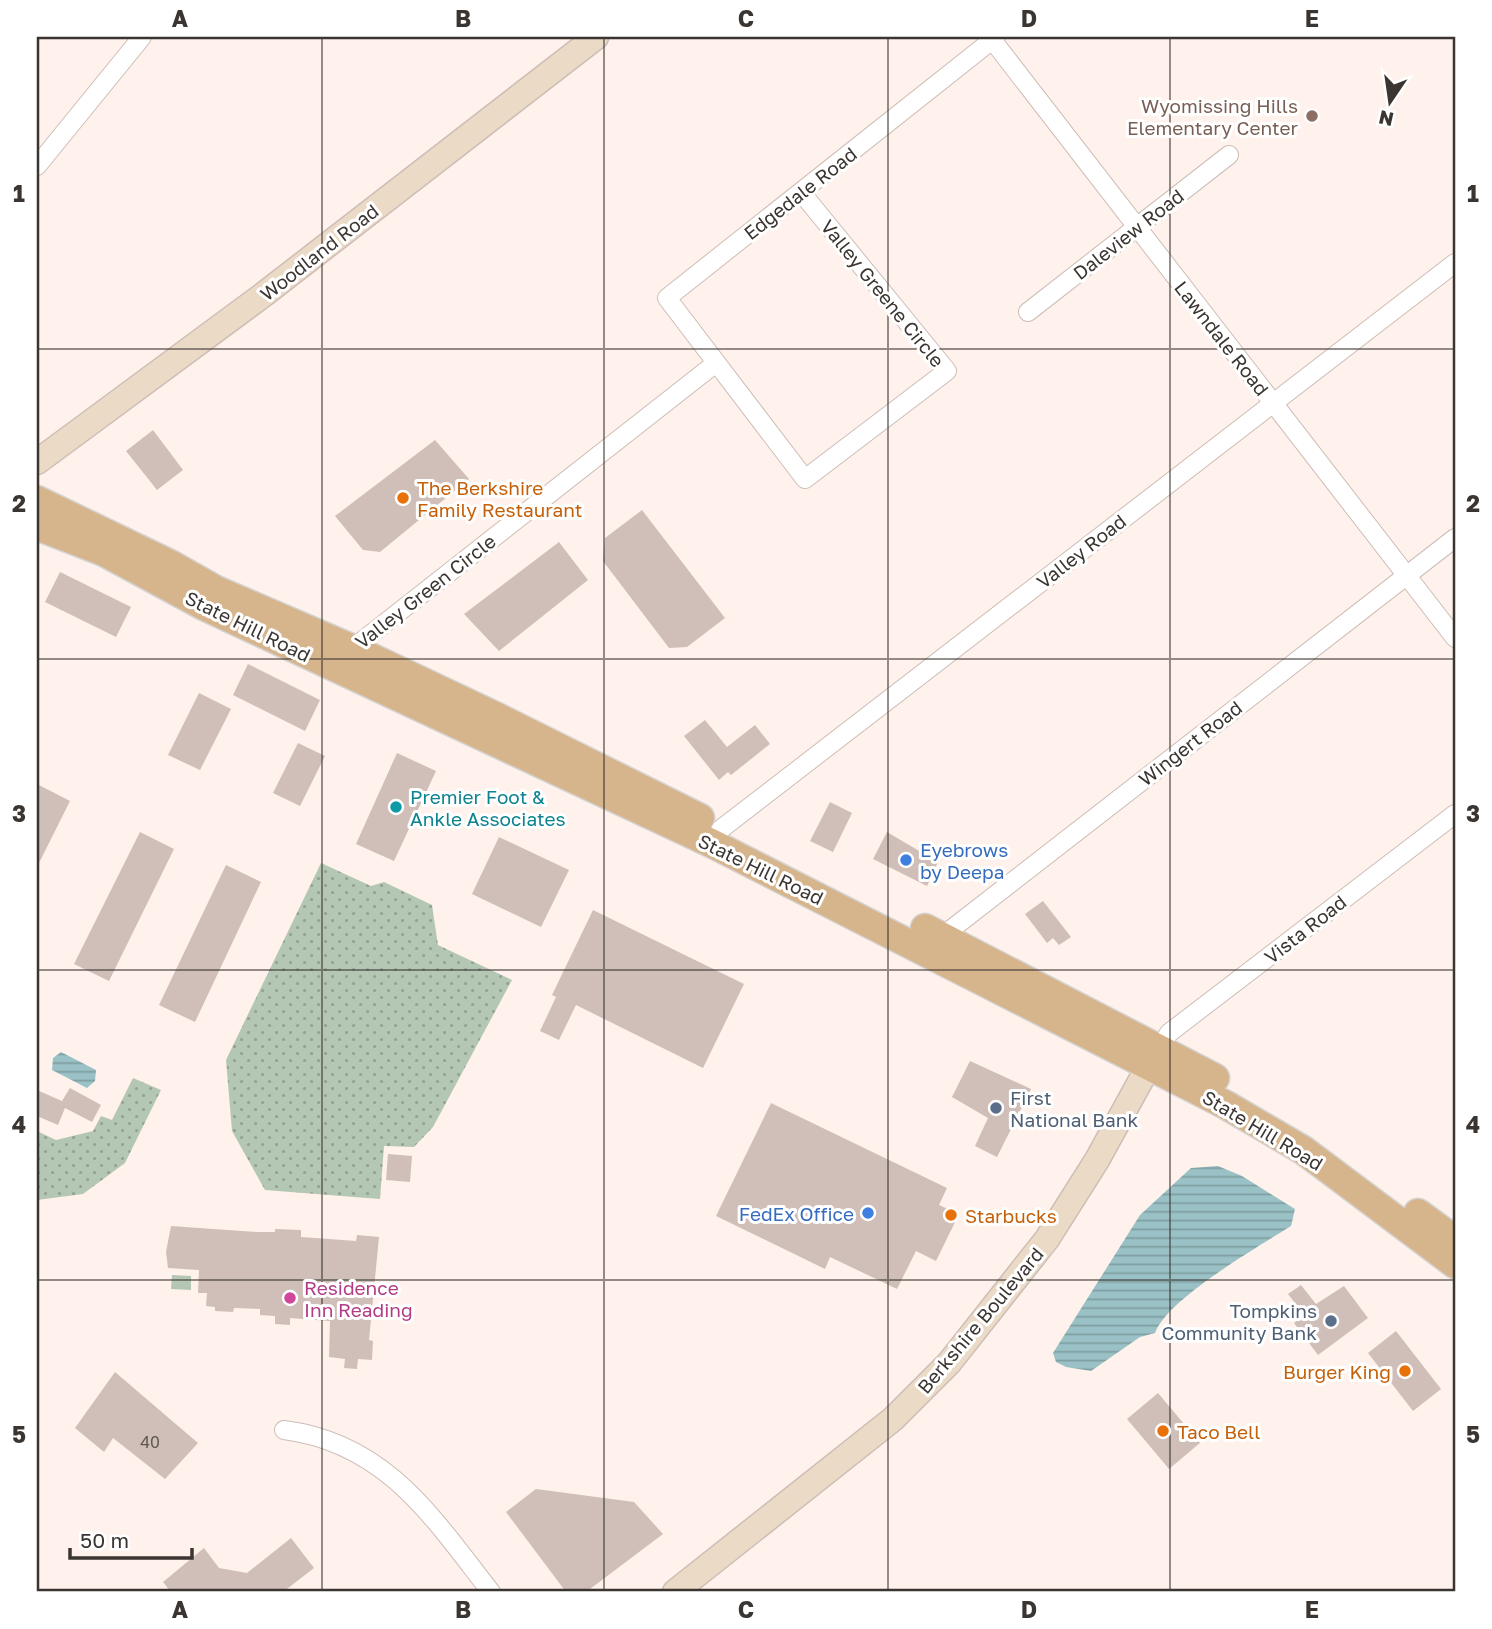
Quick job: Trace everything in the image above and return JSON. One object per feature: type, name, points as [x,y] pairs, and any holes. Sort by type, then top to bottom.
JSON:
[{"type":"main road","name":"Woodland Road","points":[[37,462],[263,296],[596,37]]},
{"type":"main road","name":"State Hill Road","points":[[37,500],[170,564],[344,658],[717,836],[1153,1057],[1279,1113],[1455,1240]]},
{"type":"main road","name":"State Hill Road","points":[[37,526],[104,552],[204,606],[344,658]]},
{"type":"main road","name":"State Hill Road","points":[[1153,1057],[1226,1105],[1303,1150],[1455,1264]]},
{"type":"main road","name":"Berkshire Boulevard","points":[[675,1592],[893,1419],[949,1363],[1046,1239],[1097,1160],[1153,1057]]},
{"type":"street","points":[[37,166],[142,37]]},
{"type":"street","name":"Edgedale Road","points":[[716,363],[667,298],[993,38]]},
{"type":"street","name":"Lawndale Road","points":[[993,38],[1455,638]]},
{"type":"street","name":"Daleview Road","points":[[1028,312],[1229,155]]},
{"type":"street","name":"Valley Greene Circle","points":[[716,363],[804,479],[947,371],[801,192]]},
{"type":"street","name":"Valley Road","points":[[717,836],[1455,263]]},
{"type":"street","name":"Valley Green Circle","points":[[344,658],[716,363]]},
{"type":"street","name":"Wingert Road","points":[[934,944],[1455,538]]},
{"type":"street","name":"Vista Road","points":[[1153,1057],[1169,1033],[1455,814]]},
{"type":"street","points":[[284,1430],[330,1441],[397,1479],[425,1507],[491,1592]]},
{"type":"green space","points":[[321,863],[371,886],[384,882],[432,905],[438,945],[512,980],[433,1127],[414,1147],[384,1146],[380,1199],[265,1190],[232,1131],[226,1060]]},
{"type":"green space","points":[[133,1078],[161,1090],[125,1163],[83,1194],[37,1200],[37,1131],[56,1140],[93,1131],[101,1116],[112,1120]]},
{"type":"green space","points":[[172,1275],[191,1276],[191,1290],[171,1289]]},
{"type":"water","points":[[61,1052],[96,1070],[95,1081],[87,1088],[52,1070],[53,1058]]},
{"type":"water","points":[[1218,1166],[1242,1176],[1295,1209],[1291,1226],[1195,1290],[1163,1320],[1155,1333],[1140,1337],[1091,1371],[1066,1367],[1056,1362],[1053,1353],[1140,1215],[1191,1168]]},
{"type":"building","points":[[153,430],[183,470],[157,490],[126,451]]},
{"type":"building","name":"The Berkshire Family Restaurant","points":[[435,440],[469,479],[380,552],[363,550],[335,516]]},
{"type":"building","points":[[642,510],[725,618],[687,647],[669,648],[603,561],[605,538]]},
{"type":"building","points":[[559,542],[588,580],[499,651],[464,614]]},
{"type":"building","points":[[60,572],[131,607],[116,637],[45,602]]},
{"type":"building","points":[[248,664],[320,700],[305,731],[233,695]]},
{"type":"building","points":[[199,693],[231,709],[200,770],[168,755]]},
{"type":"building","points":[[705,720],[727,747],[755,725],[770,744],[731,775],[728,772],[719,780],[684,736]]},
{"type":"building","points":[[298,743],[325,756],[300,806],[273,793]]},
{"type":"building","name":"Premier Foot & Ankle Associates","points":[[397,753],[436,771],[394,861],[356,844]]},
{"type":"building","points":[[37,784],[70,801],[37,867]]},
{"type":"building","points":[[830,802],[852,813],[833,852],[810,841]]},
{"type":"building","points":[[140,832],[174,849],[109,981],[74,964]]},
{"type":"building","name":"Eyebrows by Deepa","points":[[887,832],[938,862],[927,886],[873,859]]},
{"type":"building","points":[[499,837],[569,870],[541,927],[472,894]]},
{"type":"building","points":[[226,865],[261,882],[195,1022],[159,1005]]},
{"type":"building","points":[[1043,901],[1071,937],[1059,945],[1053,938],[1047,943],[1025,914]]},
{"type":"building","points":[[593,910],[744,984],[703,1068],[576,1005],[559,1040],[540,1031],[556,997],[552,995]]},
{"type":"building","name":"First National Bank","points":[[970,1061],[1031,1089],[997,1157],[975,1146],[988,1118],[952,1097]]},
{"type":"building","points":[[70,1088],[101,1105],[92,1122],[65,1108],[58,1125],[37,1116],[37,1090],[62,1101]]},
{"type":"building","points":[[771,1103],[947,1188],[939,1205],[959,1214],[936,1261],[916,1251],[897,1289],[830,1257],[825,1269],[716,1216]]},
{"type":"building","points":[[388,1154],[412,1156],[410,1182],[386,1180]]},
{"type":"building","name":"Residence Inn Reading","points":[[171,1226],[257,1232],[275,1232],[275,1229],[301,1230],[301,1237],[356,1241],[357,1235],[379,1237],[369,1340],[373,1341],[372,1360],[358,1359],[357,1369],[344,1368],[345,1359],[329,1357],[330,1321],[290,1318],[290,1325],[275,1324],[275,1316],[260,1315],[260,1309],[234,1308],[233,1312],[215,1311],[215,1307],[206,1306],[207,1293],[198,1293],[199,1270],[168,1268],[166,1252]]},
{"type":"building","name":"Tompkins Community Bank","points":[[1301,1285],[1316,1304],[1344,1286],[1368,1318],[1318,1355],[1294,1323],[1304,1315],[1288,1294]]},
{"type":"building","name":"Burger King","points":[[1396,1331],[1441,1389],[1413,1411],[1368,1353]]},
{"type":"building","points":[[115,1372],[198,1443],[165,1479],[113,1438],[104,1452],[75,1428]]},
{"type":"building","name":"Taco Bell","points":[[1158,1393],[1200,1443],[1169,1469],[1127,1419]]},
{"type":"building","points":[[536,1489],[634,1502],[663,1534],[586,1592],[566,1592],[506,1512]]},
{"type":"building","points":[[291,1538],[314,1568],[283,1592],[171,1592],[163,1582],[204,1548],[219,1568],[247,1573]]},
{"type":"place","name":"Wyomissing Hills Elementary Center","points":[[1312,116]]},
{"type":"place","name":"The Berkshire Family Restaurant","points":[[403,498]]},
{"type":"place","name":"Premier Foot & Ankle Associates","points":[[396,807]]},
{"type":"place","name":"Eyebrows by Deepa","points":[[906,860]]},
{"type":"place","name":"First National Bank","points":[[996,1108]]},
{"type":"place","name":"FedEx Office","points":[[868,1213]]},
{"type":"place","name":"Starbucks","points":[[951,1215]]},
{"type":"place","name":"Residence Inn Reading","points":[[290,1298]]},
{"type":"place","name":"Tompkins Community Bank","points":[[1331,1321]]},
{"type":"place","name":"Burger King","points":[[1405,1371]]},
{"type":"place","name":"Taco Bell","points":[[1163,1431]]}]
